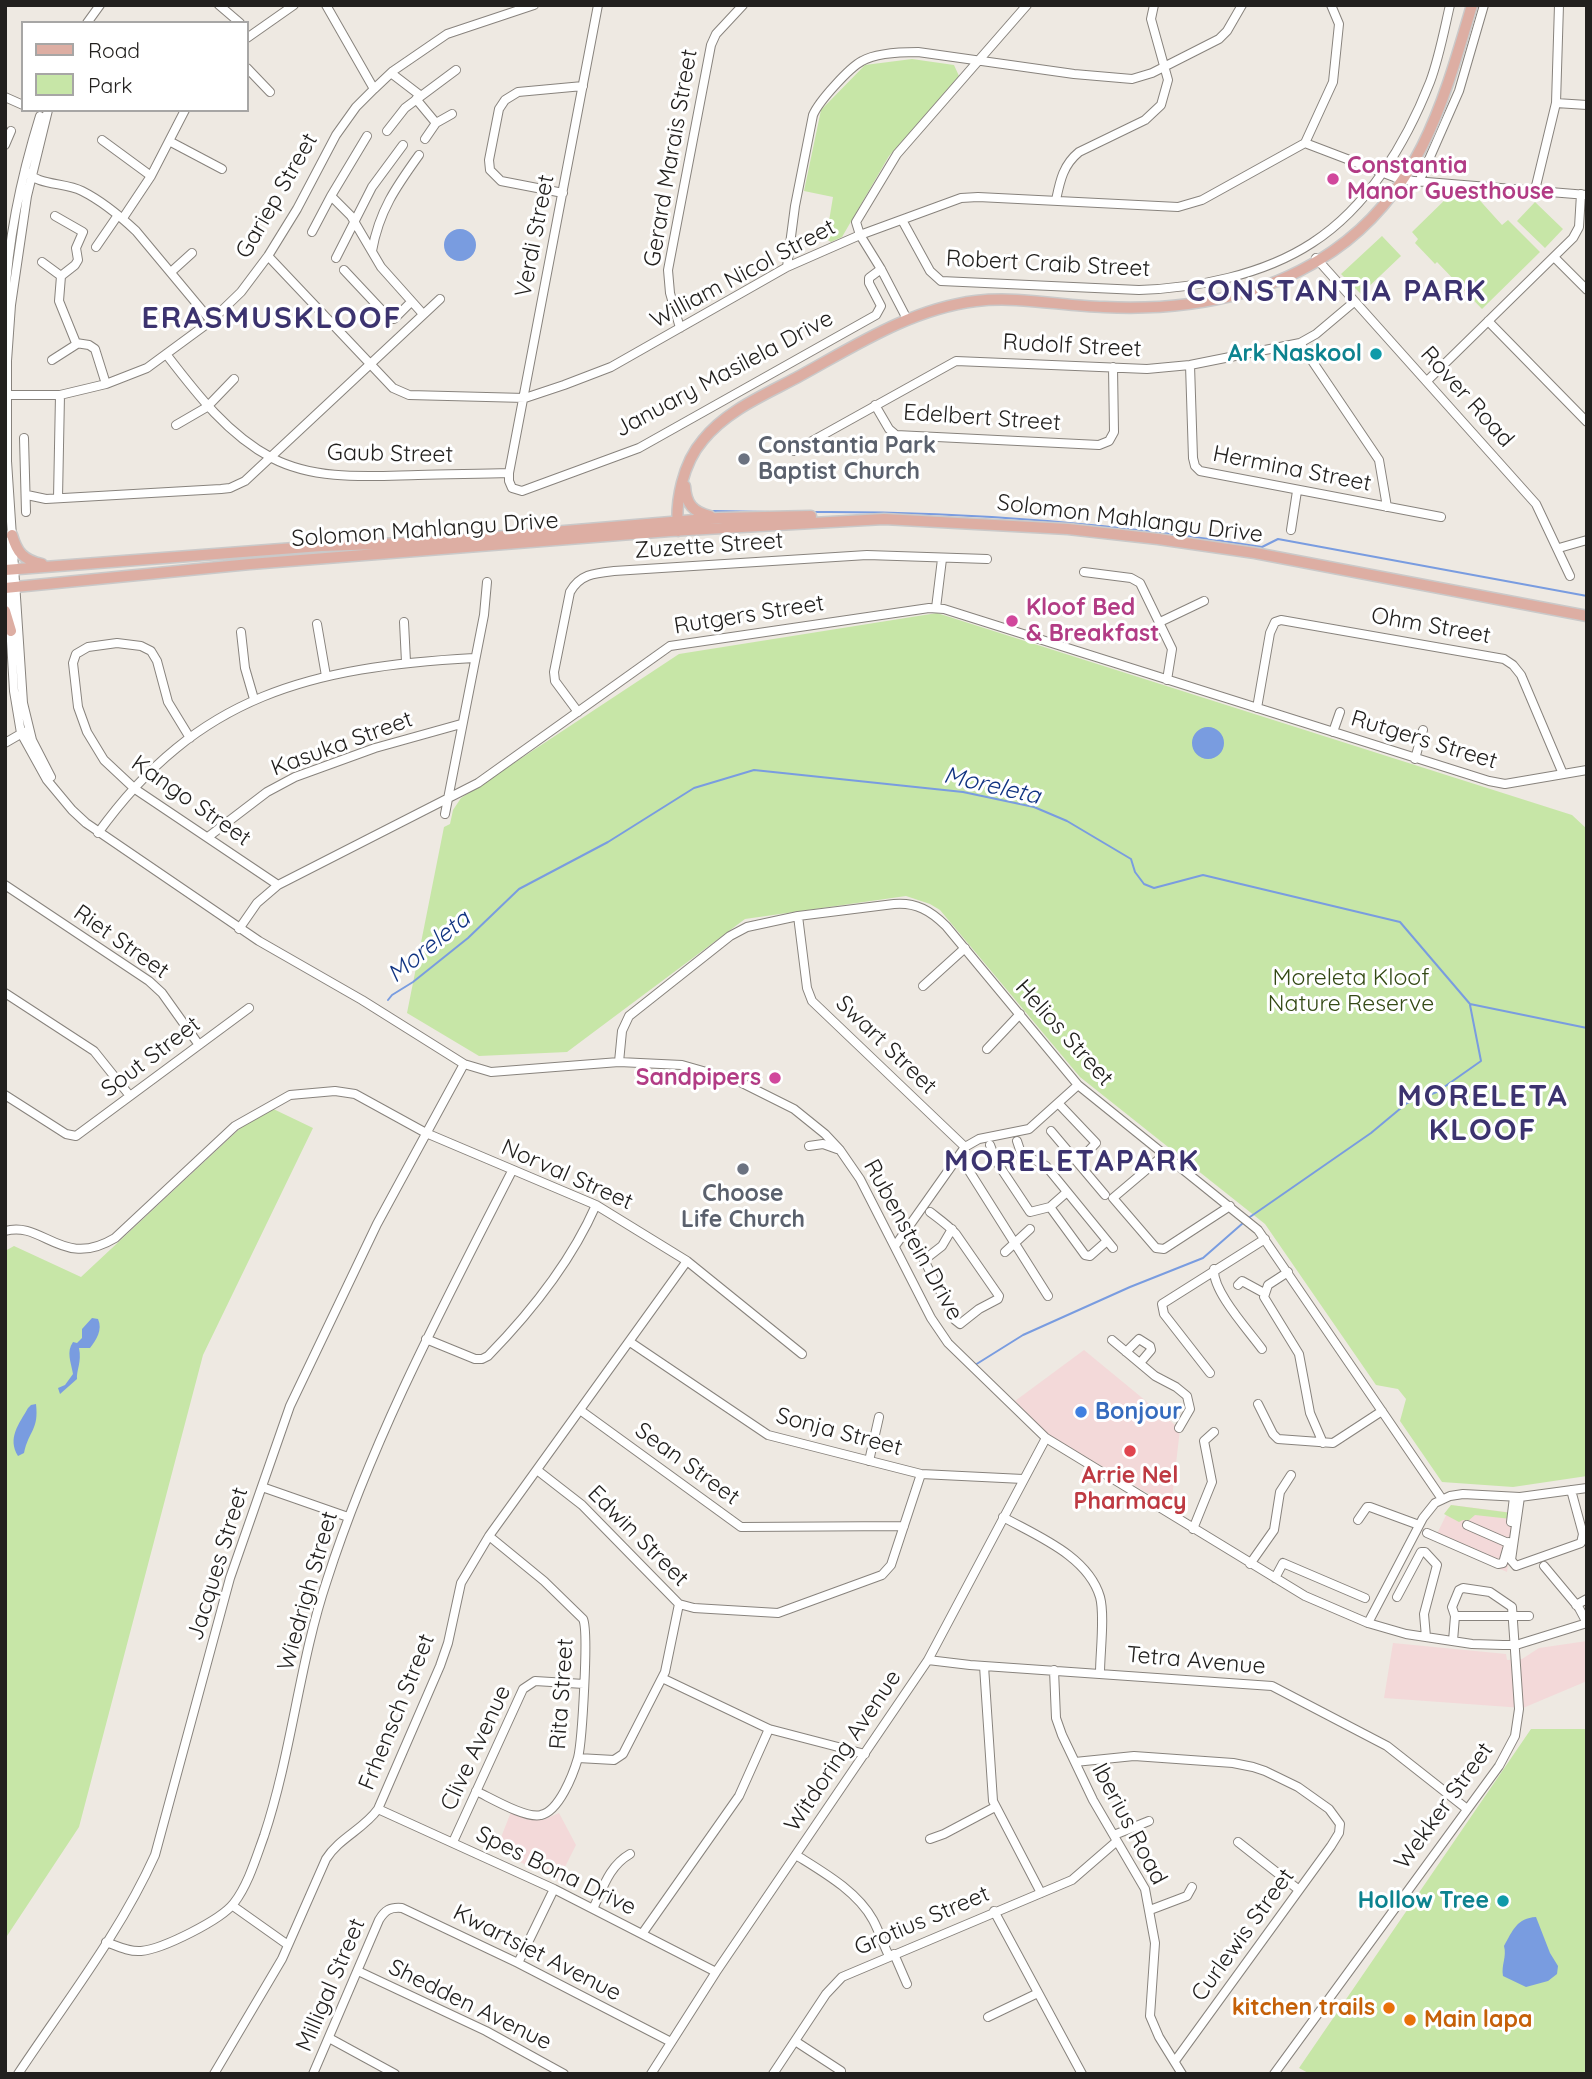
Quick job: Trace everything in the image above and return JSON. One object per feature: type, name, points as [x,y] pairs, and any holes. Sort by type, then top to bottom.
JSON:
[{"type":"main road","name":"January Masilela Drive","points":[[1401,179],[1432,117],[1466,5]]},
{"type":"main road","name":"January Masilela Drive","points":[[675,526],[676,487],[690,451],[709,428],[723,416],[907,319],[951,305],[979,301],[1104,307],[1174,307],[1273,285],[1317,259],[1358,231],[1391,195],[1433,128],[1472,5]]},
{"type":"main road","name":"January Masilela Drive","points":[[675,526],[687,470],[702,440],[735,411]]},
{"type":"main road","points":[[687,470],[685,491],[690,505],[700,514],[718,518]]},
{"type":"main road","name":"Solomon Mahlangu Drive","points":[[10,588],[675,526],[718,518],[813,516],[963,522],[1145,537],[1255,553],[1587,616]]},
{"type":"main road","name":"Solomon Mahlangu Drive","points":[[9,570],[321,546],[849,519]]},
{"type":"main road","points":[[8,538],[26,559],[45,565],[67,567]]},
{"type":"main road","name":"Solomon Mahlangu Drive","points":[[1405,581],[1415,580],[1587,610]]},
{"type":"main road","points":[[5,611],[11,631]]},
{"type":"street","points":[[91,21],[102,5]]},
{"type":"street","points":[[219,5],[238,21]]},
{"type":"street","points":[[249,33],[295,5]]},
{"type":"street","points":[[326,5],[374,89]]},
{"type":"street","name":"Gariep Street","points":[[6,395],[60,395],[106,384],[147,368],[211,321],[241,292],[268,256],[297,209],[336,135],[356,107],[374,89],[391,73],[447,34],[533,5]]},
{"type":"street","name":"Verdi Street","points":[[509,473],[598,5]]},
{"type":"street","name":"Gerard Marais Street","points":[[680,328],[670,293],[668,270],[700,100],[713,39],[743,5]]},
{"type":"street","points":[[907,319],[881,268],[860,235],[856,226],[857,218],[890,162],[1027,5]]},
{"type":"street","points":[[1056,200],[1061,178],[1072,157],[1158,111],[1168,80],[1152,19],[1154,5]]},
{"type":"street","points":[[787,267],[795,206],[813,115],[820,103],[856,65],[868,59],[912,52],[1074,74],[1132,79],[1145,76],[1222,37],[1242,5]]},
{"type":"street","points":[[1331,5],[1339,24],[1334,82],[1305,143],[1401,179],[1584,194],[1578,231],[1427,381]]},
{"type":"street","name":"Robert Craib Street","points":[[902,220],[930,271],[941,281],[1157,290],[1242,275],[1306,247],[1345,216],[1382,172],[1400,148],[1430,83],[1451,5]]},
{"type":"street","points":[[1419,182],[1460,91],[1485,5]]},
{"type":"street","points":[[1535,190],[1556,103],[1559,5]]},
{"type":"street","points":[[248,69],[270,92]]},
{"type":"street","points":[[387,131],[398,114],[456,69]]},
{"type":"street","points":[[391,73],[419,98],[436,123]]},
{"type":"street","points":[[563,193],[501,181],[490,170],[489,160],[499,109],[505,100],[518,93],[583,86]]},
{"type":"street","points":[[5,97],[21,104]]},
{"type":"street","points":[[1556,103],[1587,105]]},
{"type":"street","points":[[10,588],[6,395],[12,237],[43,112]]},
{"type":"street","points":[[55,216],[83,232],[97,245],[151,176],[184,112]]},
{"type":"street","points":[[425,139],[436,123],[452,114]]},
{"type":"street","points":[[5,145],[11,131]]},
{"type":"street","points":[[312,232],[367,136]]},
{"type":"street","points":[[102,140],[151,176]]},
{"type":"street","points":[[169,141],[222,169]]},
{"type":"street","name":"William Nicol Street","points":[[268,256],[369,364],[393,388],[403,394],[525,398],[599,372],[787,267],[860,235],[969,197],[1178,207],[1190,205],[1305,143]]},
{"type":"street","points":[[336,258],[372,187],[403,145]]},
{"type":"street","points":[[372,251],[374,237],[388,198],[419,155]]},
{"type":"street","points":[[5,302],[12,237],[22,181],[28,174]]},
{"type":"street","points":[[28,174],[79,189],[120,217],[171,272],[211,321]]},
{"type":"street","points":[[331,196],[348,212],[381,267],[423,314]]},
{"type":"street","points":[[77,344],[59,301],[61,276],[78,260],[76,248],[83,232]]},
{"type":"street","points":[[171,272],[192,253]]},
{"type":"street","points":[[1554,257],[1587,290]]},
{"type":"street","name":"Rover Road","points":[[1317,259],[1536,504],[1570,576]]},
{"type":"street","points":[[42,261],[61,276]]},
{"type":"street","name":"January Masilela Drive","points":[[509,473],[512,488],[522,491],[630,451],[668,432],[876,316],[880,306],[869,278],[881,268]]},
{"type":"street","points":[[344,271],[390,319],[394,319],[411,302]]},
{"type":"street","points":[[27,495],[58,498],[230,488],[245,481],[440,299]]},
{"type":"street","name":"Rudolf Street","points":[[794,451],[950,363],[962,360],[1156,369],[1190,365],[1300,343],[1316,334],[1354,302]]},
{"type":"street","points":[[1488,321],[1587,422]]},
{"type":"street","points":[[1300,343],[1380,460],[1387,508]]},
{"type":"street","points":[[52,360],[77,344],[89,345],[95,349],[106,384]]},
{"type":"street","name":"Gaub Street","points":[[166,354],[207,407],[271,457],[295,468],[351,476],[509,473]]},
{"type":"street","name":"Hermina Street","points":[[1190,365],[1194,458],[1197,469],[1204,474],[1441,517]]},
{"type":"street","name":"Edelbert Street","points":[[875,405],[889,429],[896,435],[1099,445],[1109,441],[1114,432],[1113,367]]},
{"type":"street","points":[[176,425],[207,407],[234,379]]},
{"type":"street","points":[[58,498],[60,395]]},
{"type":"street","points":[[24,438],[26,512]]},
{"type":"street","points":[[1292,530],[1297,491]]},
{"type":"street","points":[[1559,548],[1587,540]]},
{"type":"street","name":"Zuzette Street","points":[[578,712],[555,681],[554,672],[570,592],[578,581],[587,575],[867,555],[987,559]]},
{"type":"street","points":[[936,608],[942,559]]},
{"type":"street","points":[[1084,572],[1139,580],[1172,649],[1167,680]]},
{"type":"street","points":[[445,814],[484,615],[486,582]]},
{"type":"street","name":"Rubenstein Drive","points":[[10,588],[14,691],[25,731],[50,776],[69,801],[99,831],[173,878],[188,894],[239,929],[362,1000],[464,1064],[478,1069],[499,1072],[619,1062],[666,1063],[704,1070],[764,1092],[811,1121],[840,1150],[860,1179],[931,1318],[948,1343],[1046,1438],[1305,1596],[1368,1623],[1426,1637],[1487,1645],[1516,1645],[1587,1623]]},
{"type":"street","name":"Rubenstein Drive","points":[[10,588],[25,731]]},
{"type":"street","points":[[1160,622],[1204,601]]},
{"type":"street","name":"Rutgers Street","points":[[239,929],[257,903],[278,885],[449,800],[493,774],[663,650],[677,643],[936,608],[1499,784],[1587,770]]},
{"type":"street","name":"Ohm Street","points":[[1257,708],[1270,633],[1275,622],[1287,620],[1504,659],[1521,675],[1563,774]]},
{"type":"street","points":[[404,622],[406,662]]},
{"type":"street","points":[[317,624],[326,676]]},
{"type":"street","points":[[241,632],[243,658],[254,699]]},
{"type":"street","name":"Kango Street","points":[[190,738],[169,702],[155,657],[147,648],[106,643],[81,650],[74,658],[74,686],[78,707],[87,732],[104,760],[135,789],[278,885]]},
{"type":"street","points":[[99,831],[135,789],[204,726],[254,699],[290,685],[326,676],[406,662],[474,658]]},
{"type":"street","name":"Rutgers Street","points":[[1333,732],[1339,712]]},
{"type":"street","name":"Kasuka Street","points":[[208,837],[260,797],[295,777],[375,748],[461,724]]},
{"type":"street","points":[[1415,759],[1423,730]]},
{"type":"street","points":[[5,743],[25,731]]},
{"type":"street","name":"Riet Street","points":[[5,886],[149,981],[162,993],[199,1045]]},
{"type":"street","name":"Helios Street","points":[[619,1062],[622,1031],[636,1008],[730,936],[759,923],[894,904],[911,904],[936,916],[1078,1085],[1253,1225],[1288,1272],[1442,1499]]},
{"type":"street","name":"Swart Street","points":[[798,916],[807,988],[813,1001],[965,1147]]},
{"type":"street","points":[[923,986],[965,948]]},
{"type":"street","points":[[5,993],[94,1051],[130,1096]]},
{"type":"street","name":"Sout Street","points":[[5,1095],[66,1134],[76,1136],[249,1008]]},
{"type":"street","points":[[987,1049],[1020,1014]]},
{"type":"street","name":"Jacques Street","points":[[18,2074],[145,1879],[155,1855],[230,1578],[295,1395],[344,1289],[464,1064]]},
{"type":"street","points":[[895,1246],[965,1147],[979,1139],[1025,1132],[1078,1085]]},
{"type":"street","name":"Norval Street","points":[[5,1231],[18,1229],[77,1249],[104,1244],[115,1238],[224,1135],[249,1117],[290,1095],[341,1090],[350,1092],[426,1133],[596,1205],[687,1261],[802,1354]]},
{"type":"street","points":[[1058,1103],[1096,1141],[1094,1147],[1078,1163]]},
{"type":"street","points":[[811,1121],[815,1135],[810,1145],[822,1144],[840,1150]]},
{"type":"street","points":[[1051,1131],[1105,1195]]},
{"type":"street","points":[[1017,1141],[1021,1153],[1044,1164],[1110,1244],[1090,1256],[1085,1255],[1050,1207]]},
{"type":"street","points":[[990,1144],[996,1161],[1030,1212],[1050,1207],[1067,1192]]},
{"type":"street","points":[[1165,1154],[1114,1198],[1156,1248],[1164,1250],[1230,1206]]},
{"type":"street","points":[[966,1166],[1048,1296]]},
{"type":"street","name":"Wiedrigh Street","points":[[106,1942],[135,1951],[145,1951],[208,1924],[233,1906],[256,1858],[270,1818],[283,1774],[316,1614],[348,1517],[426,1339],[512,1171]]},
{"type":"street","points":[[426,1339],[475,1359],[488,1356],[552,1281],[583,1233],[596,1205]]},
{"type":"street","points":[[930,1212],[952,1228],[999,1298],[960,1324],[955,1320],[925,1260],[940,1248],[952,1228]]},
{"type":"street","points":[[1005,1252],[1030,1229]]},
{"type":"street","points":[[1210,1373],[1161,1307],[1165,1301],[1265,1239]]},
{"type":"street","name":"Frhensch Street","points":[[214,2074],[274,1975],[326,1859],[335,1847],[367,1821],[377,1809],[440,1666],[461,1583],[489,1536],[687,1261]]},
{"type":"street","points":[[1214,1269],[1215,1281],[1222,1294],[1262,1349]]},
{"type":"street","points":[[1288,1272],[1268,1286],[1264,1293],[1266,1302],[1299,1354],[1310,1413],[1323,1444]]},
{"type":"street","points":[[1238,1285],[1244,1281],[1264,1293]]},
{"type":"street","points":[[1126,1352],[1139,1339],[1150,1346],[1151,1350],[1140,1363]]},
{"type":"street","points":[[1112,1340],[1161,1380],[1177,1387],[1187,1396],[1191,1405],[1179,1429]]},
{"type":"street","name":"Sonja Street","points":[[630,1342],[763,1433],[921,1474],[1023,1479]]},
{"type":"street","points":[[1258,1404],[1276,1437],[1323,1444],[1337,1441],[1382,1410]]},
{"type":"street","name":"Sean Street","points":[[580,1410],[741,1527],[904,1526]]},
{"type":"street","points":[[869,1461],[879,1417]]},
{"type":"street","points":[[1193,1529],[1212,1482],[1203,1441],[1214,1432]]},
{"type":"street","name":"Witdoring Avenue","points":[[651,2074],[716,1972],[928,1660],[1046,1438]]},
{"type":"street","name":"Edwin Street","points":[[537,1470],[582,1505],[679,1604],[667,1665],[620,1758],[578,1758]]},
{"type":"street","points":[[679,1604],[688,1607],[774,1613],[887,1573],[921,1474]]},
{"type":"street","points":[[1250,1564],[1274,1530],[1280,1492],[1292,1475]]},
{"type":"street","points":[[262,1487],[348,1517]]},
{"type":"street","points":[[1368,1623],[1419,1525],[1429,1509],[1442,1499],[1463,1494],[1517,1497],[1587,1488]]},
{"type":"street","points":[[1517,1497],[1511,1560],[1516,1566],[1581,1543],[1583,1534],[1571,1490]]},
{"type":"street","points":[[1427,1533],[1498,1564],[1503,1563],[1517,1497]]},
{"type":"street","points":[[1357,1520],[1367,1507],[1370,1507],[1419,1525]]},
{"type":"street","points":[[1003,1517],[1074,1560],[1097,1590],[1101,1604],[1100,1673]]},
{"type":"street","points":[[1467,1525],[1508,1543]]},
{"type":"street","name":"Rita Street","points":[[476,1791],[531,1816],[550,1812],[558,1803],[578,1758],[584,1685],[585,1622],[544,1581],[489,1536]]},
{"type":"street","points":[[1397,1597],[1421,1552],[1425,1552],[1437,1565],[1424,1614],[1426,1637]]},
{"type":"street","points":[[1275,1578],[1283,1563],[1365,1598]]},
{"type":"street","points":[[1544,1566],[1587,1623]]},
{"type":"street","points":[[1453,1641],[1455,1616],[1452,1607],[1459,1590],[1463,1588],[1482,1590],[1498,1596],[1512,1607],[1513,1616]]},
{"type":"street","points":[[1576,1605],[1587,1600]]},
{"type":"street","points":[[1455,1616],[1529,1616]]},
{"type":"street","name":"Wekker Street","points":[[1273,2074],[1506,1756],[1515,1736],[1520,1709],[1516,1645],[1512,1633],[1513,1616]]},
{"type":"street","name":"Tetra Avenue","points":[[928,1660],[1276,1687],[1387,1746],[1467,1809]]},
{"type":"street","points":[[984,1665],[991,1794],[995,1807],[1041,1892]]},
{"type":"street","name":"Iberius Road","points":[[1054,1670],[1056,1718],[1075,1762],[1142,1881],[1155,1943],[1150,2016],[1159,2037],[1182,2074]]},
{"type":"street","points":[[662,1678],[769,1729],[865,1754]]},
{"type":"street","name":"Clive Avenue","points":[[453,1842],[526,1686],[535,1681],[584,1685]]},
{"type":"street","points":[[642,1934],[732,1808],[749,1777],[769,1729]]},
{"type":"street","name":"Curlewis Street","points":[[1075,1762],[1134,1756],[1233,1763],[1253,1767],[1298,1787],[1335,1816],[1340,1829],[1338,1836],[1175,2061]]},
{"type":"street","points":[[930,1839],[995,1807]]},
{"type":"street","name":"Spes Bona Drive","points":[[377,1809],[554,1889],[716,1972]]},
{"type":"street","name":"Grotius Street","points":[[773,2074],[836,1983],[849,1973],[1076,1877],[1116,1838],[1149,1821]]},
{"type":"street","points":[[1238,1842],[1298,1890]]},
{"type":"street","points":[[593,1909],[611,1871],[631,1854]]},
{"type":"street","points":[[796,1855],[836,1881],[857,1900],[874,1921],[907,1984]]},
{"type":"street","points":[[1150,1910],[1186,1896],[1192,1887]]},
{"type":"street","points":[[518,1963],[554,1889]]},
{"type":"street","points":[[233,1906],[288,1945]]},
{"type":"street","name":"Kwartsiet Avenue","points":[[385,1911],[402,1908],[518,1963],[671,2042]]},
{"type":"street","name":"Milligal Street","points":[[313,2074],[385,1911]]},
{"type":"street","points":[[994,1911],[1080,2073]]},
{"type":"street","name":"Shedden Avenue","points":[[358,1971],[486,2031],[564,2074]]},
{"type":"street","points":[[988,2017],[1038,1993]]},
{"type":"street","points":[[329,2038],[395,2074]]},
{"type":"street","points":[[794,2043],[838,2072]]},
{"type":"shaded area","points":[[1084,1350],[1180,1429],[1171,1507],[1049,1435],[1015,1401]]},
{"type":"shaded area","points":[[1451,1505],[1515,1513],[1507,1572],[1434,1540]]},
{"type":"shaded area","points":[[1587,1641],[1587,1681],[1523,1708],[1384,1698],[1393,1643],[1506,1654],[1507,1660],[1522,1659],[1539,1648]]},
{"type":"shaded area","points":[[511,1812],[529,1819],[543,1820],[559,1813],[576,1845],[558,1881],[496,1850]]},
{"type":"green space","points":[[912,59],[954,65],[959,76],[889,156],[842,237],[831,242],[826,239],[833,197],[804,191],[821,110],[865,65]]},
{"type":"green space","points":[[1453,192],[1474,194],[1502,225],[1508,220],[1540,252],[1482,309],[1415,243],[1418,239],[1412,232]]},
{"type":"green space","points":[[1535,202],[1563,229],[1545,248],[1517,221]]},
{"type":"green space","points":[[1382,236],[1401,256],[1361,294],[1341,274]]},
{"type":"green space","name":"Moreleta Kloof Nature Reserve","points":[[937,613],[1572,815],[1587,829],[1587,1476],[1513,1487],[1442,1482],[1400,1421],[1406,1399],[1398,1389],[1376,1385],[1265,1224],[1080,1077],[940,910],[930,904],[906,896],[745,919],[567,1052],[479,1056],[407,1013],[444,827],[450,824],[453,810],[461,798],[679,654]]},
{"type":"green space","points":[[265,1105],[313,1128],[203,1355],[79,1827],[5,1939],[5,1251],[14,1246],[81,1277]]},
{"type":"green space","points":[[1451,1505],[1512,1513],[1511,1519],[1475,1515],[1468,1521],[1459,1522],[1444,1514]]},
{"type":"green space","points":[[1531,1729],[1587,1729],[1587,2074],[1310,2074],[1299,2068]]},
{"type":"water","points":[[460,229],[472,233],[476,245],[472,257],[460,261],[448,257],[444,245],[448,233]]},
{"type":"water","points":[[1208,727],[1219,732],[1224,743],[1219,754],[1208,759],[1197,754],[1192,743],[1197,732]]},
{"type":"water","points":[[92,1318],[98,1319],[98,1335],[90,1348],[79,1348],[77,1379],[60,1394],[58,1388],[65,1385],[73,1374],[71,1346],[82,1338],[82,1329]]},
{"type":"water","points":[[36,1404],[35,1425],[24,1453],[18,1456],[14,1437],[18,1425],[28,1408]]},
{"type":"water","points":[[1536,1917],[1558,1966],[1557,1974],[1548,1981],[1526,1987],[1503,1976],[1504,1946],[1520,1922]]},
{"type":"waterway","points":[[713,511],[771,512]]},
{"type":"waterway","points":[[812,512],[1037,520],[1150,531],[1262,547],[1278,539],[1587,596]]},
{"type":"waterway","name":"Moreleta","points":[[388,1000],[468,938],[519,889],[608,842],[694,788],[754,770],[963,792],[1034,807],[1067,821],[1131,859],[1135,872],[1144,884],[1154,888],[1203,875],[1400,922],[1470,1004],[1587,1028]]},
{"type":"waterway","points":[[1247,1219],[1371,1133],[1407,1103],[1437,1092],[1481,1061],[1470,1005]]},
{"type":"waterway","points":[[975,1365],[1023,1335],[1203,1258],[1243,1223]]},
{"type":"place","name":"Constantia Manor Guesthouse","points":[[1333,179]]},
{"type":"place","name":"Ark Naskool","points":[[1376,354]]},
{"type":"place","name":"Constantia Park Baptist Church","points":[[744,459]]},
{"type":"place","name":"Kloof Bed & Breakfast","points":[[1012,621]]},
{"type":"place","name":"Sandpipers","points":[[775,1078]]},
{"type":"place","name":"Choose Life Church","points":[[743,1169]]},
{"type":"place","name":"Bonjour","points":[[1081,1412]]},
{"type":"place","name":"Arrie Nel Pharmacy","points":[[1130,1451]]},
{"type":"place","name":"Hollow Tree","points":[[1503,1901]]},
{"type":"place","name":"kitchen trails","points":[[1389,2008]]},
{"type":"place","name":"Main lapa","points":[[1410,2020]]},
{"type":"district","name":"CONSTANTIA PARK","points":[[1337,292]]},
{"type":"district","name":"ERASMUSKLOOF","points":[[272,319]]},
{"type":"district","name":"MORELETA KLOOF","points":[[1483,1114]]},
{"type":"district","name":"MORELETAPARK","points":[[1072,1162]]}]
